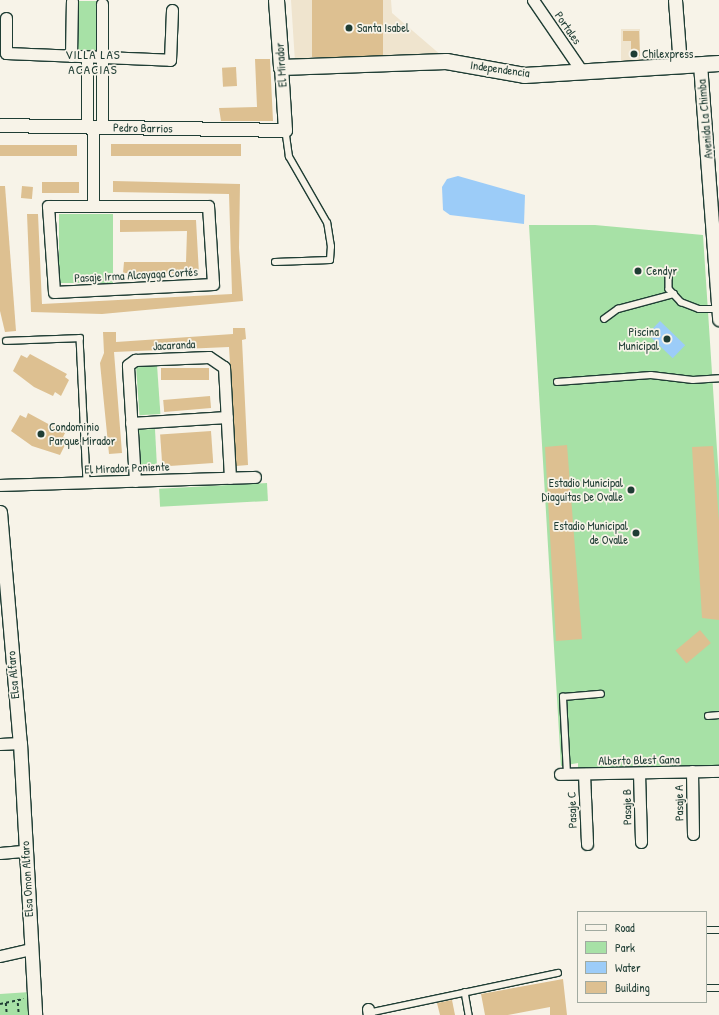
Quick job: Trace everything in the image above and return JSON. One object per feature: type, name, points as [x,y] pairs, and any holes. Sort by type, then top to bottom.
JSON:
[{"type":"main road","name":"El Mirador","points":[[276,0],[281,67]]},
{"type":"main road","name":"Independencia","points":[[281,67],[446,61],[524,75],[582,70],[719,63]]},
{"type":"street","points":[[71,56],[72,0]]},
{"type":"street","name":"Portales","points":[[533,0],[582,70]]},
{"type":"street","points":[[675,0],[680,65]]},
{"type":"street","points":[[94,128],[102,57],[102,4]]},
{"type":"street","points":[[6,18],[6,53],[170,60],[172,10]]},
{"type":"street","points":[[87,57],[94,128],[94,206]]},
{"type":"street","name":"Avenida La Chimba","points":[[700,64],[716,229],[719,314]]},
{"type":"street","name":"El Mirador","points":[[281,67],[285,130]]},
{"type":"street","name":"Pedro Barrios","points":[[0,125],[94,128],[285,130]]},
{"type":"street","name":"Pasaje Irma Alcayaga Cortés","points":[[48,206],[94,206],[208,206],[213,284],[54,292],[48,206]]},
{"type":"street","name":"Jacaranda","points":[[135,481],[128,371],[128,365],[135,360],[217,359],[224,367],[230,478]]},
{"type":"street","points":[[131,423],[227,417]]},
{"type":"street","name":"El Mirador Poniente","points":[[0,485],[255,477]]},
{"type":"street","name":"Elsa Alfaro","points":[[0,512],[5,629],[20,743]]},
{"type":"street","points":[[0,744],[20,743]]},
{"type":"street","name":"Elsa Omon Alfaro","points":[[20,743],[30,949],[35,1015]]},
{"type":"street","name":"Alberto Blest Gana","points":[[564,774],[719,771]]},
{"type":"street","name":"Pasaje B","points":[[639,772],[640,842]]},
{"type":"street","name":"Pasaje A","points":[[692,772],[693,834]]},
{"type":"street","name":"Pasaje C","points":[[584,774],[587,844]]},
{"type":"street","points":[[0,853],[25,851]]},
{"type":"street","points":[[0,956],[30,949]]},
{"type":"lane","points":[[275,262],[330,260],[331,247],[327,223],[289,157],[285,130]]},
{"type":"lane","points":[[669,275],[669,289],[681,302],[699,309],[719,314]]},
{"type":"lane","points":[[604,319],[618,309],[674,294]]},
{"type":"lane","points":[[6,341],[80,338],[87,482]]},
{"type":"lane","points":[[557,382],[650,375],[693,380],[719,378]]},
{"type":"lane","points":[[564,774],[563,697],[601,694]]},
{"type":"lane","points":[[708,716],[719,715]]},
{"type":"lane","points":[[707,930],[719,930]]},
{"type":"lane","points":[[368,1012],[558,973]]},
{"type":"lane","points":[[707,988],[719,988]]},
{"type":"lane","points":[[465,992],[469,1015]]},
{"type":"path","points":[[0,1004],[18,1003],[34,993]]},
{"type":"path","points":[[6,1003],[7,1015]]},
{"type":"path","points":[[18,1003],[19,1015]]},
{"type":"shaded area","points":[[291,0],[391,0],[392,13],[442,56],[295,62]]},
{"type":"shaded area","points":[[621,29],[640,29],[640,66],[621,66]]},
{"type":"green space","points":[[75,1],[98,1],[98,51],[75,51]]},
{"type":"green space","points":[[59,214],[113,214],[113,283],[59,283]]},
{"type":"green space","name":"Estadio Municipal Diaguitas De Ovalle","points":[[529,225],[595,225],[703,235],[719,480],[719,767],[578,770],[578,763],[561,766]]},
{"type":"green space","points":[[157,365],[160,414],[139,415],[136,366]]},
{"type":"green space","points":[[155,429],[157,471],[141,472],[139,430]]},
{"type":"green space","points":[[267,483],[268,501],[160,507],[159,489]]},
{"type":"green space","points":[[30,992],[32,1015],[0,1015],[0,994]]},
{"type":"water","points":[[458,176],[525,195],[524,224],[450,215],[443,210],[442,187],[447,179]]},
{"type":"water","name":"Piscina Municipal","points":[[660,321],[685,345],[673,358],[647,334]]},
{"type":"building","name":"Santa Isabel","points":[[312,0],[383,0],[383,57],[312,57]]},
{"type":"building","points":[[623,31],[639,31],[640,56],[631,56],[631,41],[623,41]]},
{"type":"building","points":[[255,59],[270,59],[273,121],[221,121],[219,108],[257,107]]},
{"type":"building","points":[[236,67],[237,86],[223,87],[222,68]]},
{"type":"building","points":[[111,144],[241,144],[241,156],[111,156]]},
{"type":"building","points":[[0,145],[77,145],[77,156],[0,156]]},
{"type":"building","points":[[113,181],[240,184],[239,248],[243,301],[102,314],[31,312],[27,214],[38,214],[42,304],[232,294],[229,194],[113,192]]},
{"type":"building","points":[[42,182],[79,182],[79,193],[42,193]]},
{"type":"building","points":[[0,186],[5,186],[16,331],[5,332],[0,311]]},
{"type":"building","points":[[22,186],[33,187],[32,199],[21,198]]},
{"type":"building","points":[[120,220],[196,220],[199,274],[123,273],[124,262],[186,262],[187,231],[120,232]]},
{"type":"building","points":[[233,328],[245,328],[246,339],[242,340],[248,465],[236,466],[229,347],[114,352],[122,453],[109,454],[100,363],[104,353],[103,332],[116,332],[116,342],[233,334]]},
{"type":"building","name":"Condominio Parque Mirador","points":[[30,354],[67,374],[65,377],[69,380],[61,396],[55,392],[53,396],[34,387],[13,371],[21,355],[27,358]]},
{"type":"building","points":[[161,368],[209,368],[209,380],[161,380]]},
{"type":"building","points":[[210,396],[211,408],[164,412],[163,400]]},
{"type":"building","name":"Condominio Parque Mirador","points":[[28,413],[65,433],[63,437],[68,439],[60,455],[32,446],[11,431],[20,415],[26,418]]},
{"type":"building","points":[[211,431],[213,463],[162,466],[160,435]]},
{"type":"building","points":[[567,445],[582,639],[556,641],[545,447]]},
{"type":"building","points":[[713,446],[719,521],[719,620],[702,618],[692,447]]},
{"type":"building","points":[[700,630],[711,643],[686,664],[675,651]]},
{"type":"building","points":[[563,979],[567,1015],[550,1015],[550,1007],[508,1015],[485,1015],[481,994]]},
{"type":"building","points":[[452,1000],[455,1015],[440,1015],[437,1003]]},
{"type":"place","name":"Santa Isabel","points":[[349,28]]},
{"type":"place","name":"Chilexpress","points":[[634,54]]},
{"type":"place","name":"Cendyr","points":[[638,271]]},
{"type":"place","name":"Piscina Municipal","points":[[667,339]]},
{"type":"place","name":"Condominio Parque Mirador","points":[[41,434]]},
{"type":"place","name":"Estadio Municipal Diaguitas De Ovalle","points":[[631,490]]},
{"type":"place","name":"Estadio Municipal de Ovalle","points":[[636,533]]},
{"type":"district","name":"VILLA LAS ACACIAS","points":[[93,62]]}]
